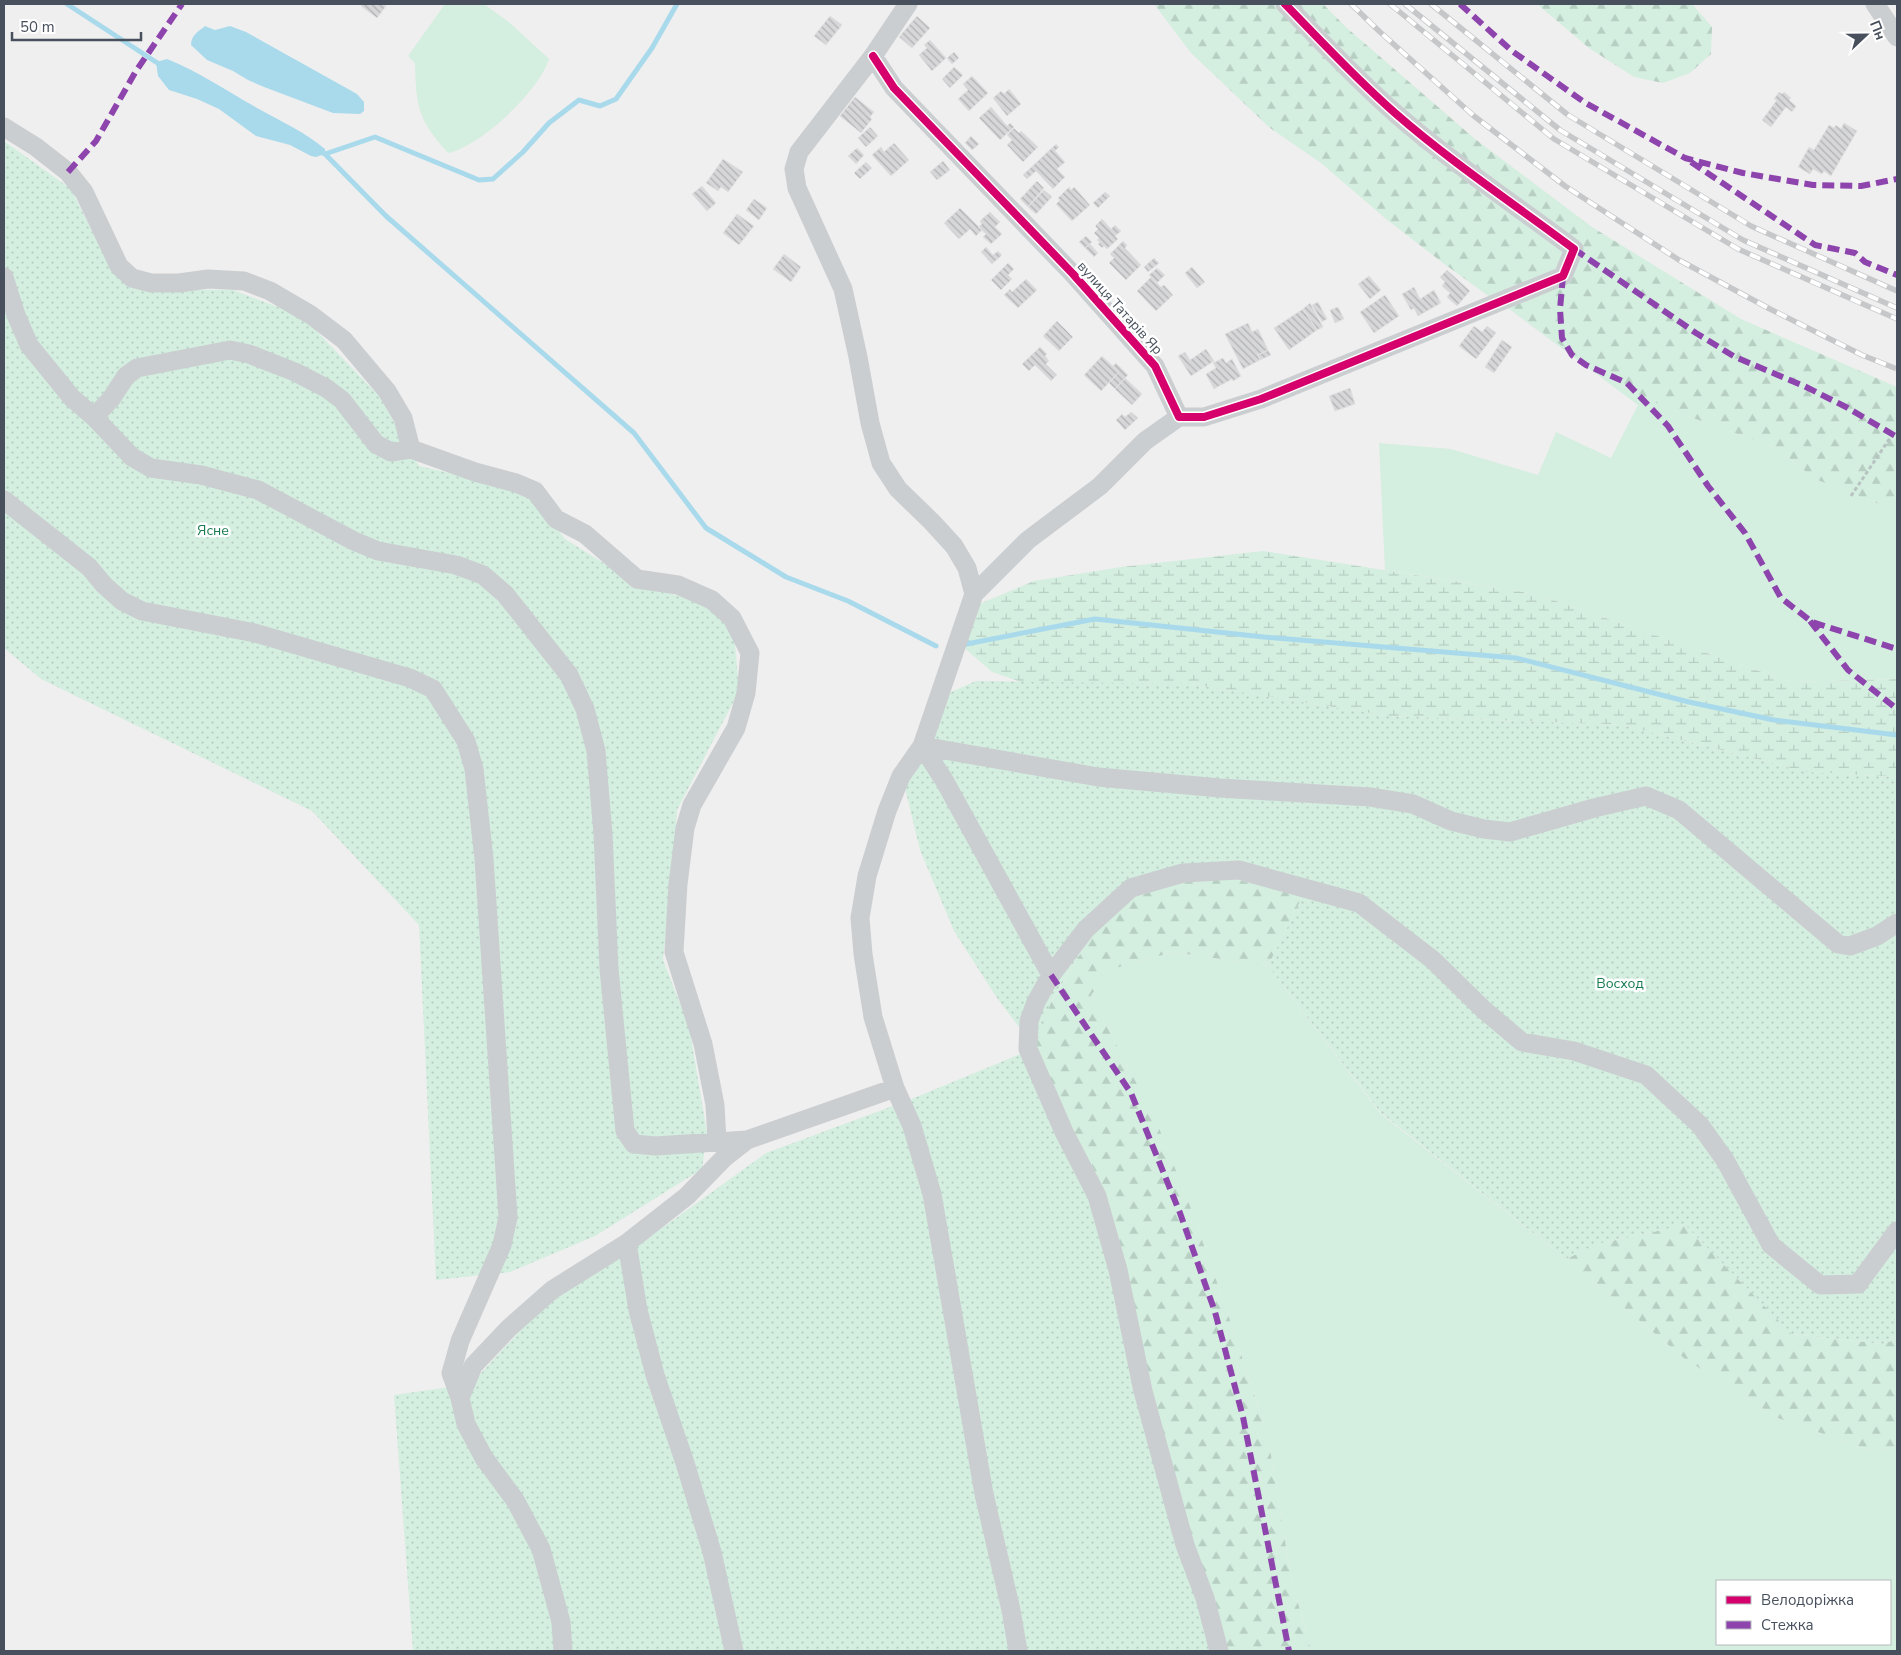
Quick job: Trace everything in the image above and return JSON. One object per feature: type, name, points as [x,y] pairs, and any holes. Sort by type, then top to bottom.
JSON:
[{"type":"street","points":[[908,4],[873,56],[799,152],[794,169],[797,188],[844,289],[870,424],[882,463],[898,489],[954,546],[967,568],[974,594]]},
{"type":"street","points":[[1018,1651],[1011,1610],[984,1494],[932,1194],[912,1126],[895,1088],[874,1017],[863,954],[860,918],[867,876],[887,810],[901,776],[922,746],[974,594],[1028,540],[1100,486],[1146,441],[1179,417],[1204,417],[1261,398],[1563,276],[1574,248],[1458,164],[1396,114],[1356,78],[1285,4]]},
{"type":"street","points":[[1875,4],[1897,38]]},
{"type":"street","name":"вулиця Татарів Яр","points":[[873,56],[894,88],[1072,274],[1155,366],[1179,417]]},
{"type":"street","points":[[4,127],[36,147],[68,172],[84,192],[119,266],[132,278],[151,283],[179,283],[208,279],[244,281],[270,290],[311,315],[344,340],[387,391],[403,418],[412,449]]},
{"type":"street","points":[[4,277],[16,315],[29,344],[72,398],[94,417],[132,457],[151,468],[201,475],[258,490],[354,541],[378,550],[456,565],[483,575],[505,594],[569,675],[585,709],[596,751],[603,834],[608,969],[625,1132],[634,1144],[656,1146],[747,1140],[895,1088]]},
{"type":"street","points":[[94,417],[111,399],[126,376],[137,368],[230,350],[249,354],[295,372],[326,388],[342,400],[376,444],[391,452],[412,449],[535,491],[556,519],[584,534],[637,579],[678,585],[712,600],[732,618],[750,653],[746,693],[736,728],[715,762],[690,813],[685,828],[678,884],[674,952],[703,1044],[715,1105],[717,1141]]},
{"type":"street","points":[[4,500],[89,567],[104,585],[122,601],[142,611],[254,633],[410,678],[433,689],[466,741],[474,769],[483,850],[508,1217],[502,1245],[460,1341],[451,1372],[470,1432],[484,1458],[515,1500],[541,1549],[561,1622],[563,1651]]},
{"type":"street","points":[[922,746],[1098,777],[1220,788],[1370,797],[1412,804],[1459,823],[1484,829],[1510,832],[1594,808],[1646,796],[1679,810],[1838,944],[1850,946],[1877,936],[1897,923]]},
{"type":"street","points":[[922,746],[944,780],[1051,975]]},
{"type":"street","points":[[1219,1651],[1205,1598],[1186,1545],[1143,1391],[1118,1270],[1097,1196],[1064,1132],[1028,1049],[1029,1021],[1036,1002],[1051,975],[1086,929],[1131,888],[1184,873],[1239,870],[1359,903],[1433,960],[1484,1010],[1522,1042],[1574,1051],[1646,1075],[1705,1132],[1725,1160],[1771,1245],[1820,1285],[1858,1284],[1897,1231]]},
{"type":"street","points":[[460,1398],[474,1366],[509,1328],[552,1290],[628,1244],[687,1196],[724,1158],[747,1140]]},
{"type":"street","points":[[628,1244],[638,1310],[655,1375],[686,1463],[712,1552],[734,1651]]},
{"type":"path","points":[[1851,496],[1892,434]]},
{"type":"green space","points":[[445,4],[484,4],[510,23],[549,59],[534,86],[492,129],[476,140],[448,153],[430,131],[421,112],[416,91],[415,63],[408,56]]},
{"type":"green space","points":[[1154,4],[1323,4],[1347,28],[1475,139],[1592,227],[1741,319],[1897,387],[1897,511],[1815,479],[1776,448],[1671,410],[1616,384],[1443,263],[1386,219],[1321,163],[1270,128],[1191,53]]},
{"type":"green space","points":[[1537,4],[1692,4],[1712,27],[1711,54],[1690,73],[1663,83],[1634,77],[1589,48]]},
{"type":"green space","name":"Ясне","points":[[4,141],[71,189],[97,241],[135,289],[233,290],[302,316],[380,397],[419,466],[527,491],[565,539],[637,584],[707,604],[734,632],[739,691],[677,810],[663,960],[689,1026],[707,1133],[702,1169],[595,1236],[510,1272],[436,1280],[419,925],[312,811],[41,679],[4,648]]},
{"type":"green space","points":[[1505,306],[1616,384],[1671,410],[1776,448],[1815,479],[1897,511],[1897,679],[1791,682],[1536,594],[1385,570],[1379,443],[1451,449],[1538,475],[1556,432],[1611,458],[1638,405]]},
{"type":"green space","points":[[1263,551],[1536,594],[1791,682],[1897,679],[1897,777],[1807,772],[1622,725],[1389,716],[1189,684],[1021,682],[992,672],[961,645],[977,605],[1034,581],[1121,567]]},
{"type":"green space","name":"Восход","points":[[976,681],[1189,684],[1389,716],[1622,725],[1807,772],[1897,777],[1897,1339],[1883,1344],[1792,1334],[1685,1225],[1597,1244],[1566,1259],[1381,1113],[1268,966],[1303,896],[1231,878],[1186,880],[1134,892],[1089,939],[1051,1002],[1035,1048],[997,998],[954,931],[920,850],[905,788],[940,697]]},
{"type":"green space","points":[[1231,878],[1303,896],[1268,966],[1173,952],[1112,969],[1091,995],[1157,1123],[1190,1206],[1225,1305],[1268,1437],[1291,1577],[1311,1651],[1225,1651],[1181,1509],[1099,1179],[1062,1111],[1035,1047],[1049,1006],[1089,939],[1134,892],[1186,880]]},
{"type":"green space","points":[[1173,952],[1268,966],[1381,1114],[1566,1259],[1685,1359],[1778,1418],[1872,1451],[1897,1447],[1897,1651],[1311,1651],[1291,1577],[1268,1437],[1225,1305],[1190,1206],[1157,1123],[1091,995],[1112,969]]},
{"type":"green space","points":[[1035,1048],[1062,1111],[1099,1179],[1121,1262],[1150,1395],[1225,1651],[413,1651],[394,1395],[471,1384],[539,1310],[672,1221],[766,1153],[909,1100]]},
{"type":"green space","points":[[1685,1225],[1792,1334],[1883,1344],[1897,1339],[1897,1447],[1872,1451],[1778,1418],[1685,1359],[1566,1259],[1597,1244]]},
{"type":"water","points":[[205,26],[215,30],[230,26],[246,32],[357,94],[364,102],[364,111],[360,114],[333,113],[264,87],[207,60],[191,45],[194,36]]},
{"type":"water","points":[[167,59],[202,76],[301,132],[325,149],[325,154],[316,157],[311,156],[290,145],[256,136],[219,109],[197,99],[169,90],[158,76],[156,62]]},
{"type":"building","points":[[363,4],[383,4],[386,6],[377,18],[361,6]]},
{"type":"building","points":[[830,16],[842,25],[826,45],[814,36]]},
{"type":"building","points":[[917,16],[930,28],[912,48],[899,37]]},
{"type":"building","points":[[930,40],[946,58],[932,71],[919,55],[927,48],[924,45]]},
{"type":"building","points":[[954,52],[959,58],[952,64],[947,58]]},
{"type":"building","points":[[954,67],[963,75],[950,88],[942,79]]},
{"type":"building","points":[[972,76],[988,93],[969,111],[958,99],[968,90],[963,84]]},
{"type":"building","points":[[1009,89],[1021,104],[1007,116],[993,98],[1001,91],[1004,94]]},
{"type":"building","points":[[1779,92],[1782,94],[1784,92],[1796,106],[1792,112],[1786,107],[1771,127],[1762,120],[1777,100],[1774,99]]},
{"type":"building","points":[[855,97],[874,112],[870,117],[872,119],[861,133],[840,116]]},
{"type":"building","points":[[991,107],[1007,126],[1010,123],[1014,127],[1000,140],[979,118]]},
{"type":"building","points":[[1844,123],[1857,131],[1831,176],[1824,171],[1822,174],[1813,169],[1810,174],[1798,167],[1809,147],[1814,150],[1829,125],[1834,128],[1836,125],[1841,129]]},
{"type":"building","points":[[870,127],[878,136],[866,147],[858,138]]},
{"type":"building","points":[[1014,128],[1019,133],[1021,131],[1038,147],[1023,162],[1007,145],[1012,140],[1007,135]]},
{"type":"building","points":[[971,136],[979,144],[972,150],[965,143]]},
{"type":"building","points":[[894,143],[909,160],[891,176],[872,155],[881,147],[884,152]]},
{"type":"building","points":[[1056,144],[1059,147],[1055,151],[1065,162],[1057,169],[1065,177],[1053,189],[1036,171],[1027,179],[1023,175]]},
{"type":"building","points":[[857,148],[864,155],[856,164],[848,156]]},
{"type":"building","points":[[723,159],[743,172],[728,192],[721,187],[718,191],[706,183]]},
{"type":"building","points":[[943,161],[950,170],[937,180],[930,172]]},
{"type":"building","points":[[866,162],[872,168],[860,179],[854,173]]},
{"type":"building","points":[[1037,181],[1044,188],[1028,207],[1020,199]]},
{"type":"building","points":[[702,186],[716,203],[707,211],[692,194]]},
{"type":"building","points":[[1069,187],[1071,190],[1074,187],[1090,205],[1072,221],[1056,204],[1060,200],[1058,198]]},
{"type":"building","points":[[1044,190],[1052,197],[1036,214],[1028,207]]},
{"type":"building","points":[[1105,192],[1110,196],[1098,208],[1093,203]]},
{"type":"building","points":[[754,199],[767,208],[759,220],[746,210]]},
{"type":"building","points":[[960,208],[982,230],[976,236],[970,229],[959,239],[944,223]]},
{"type":"building","points":[[990,212],[1000,222],[995,227],[1002,234],[991,244],[983,237],[986,234],[978,227],[982,224],[980,221]]},
{"type":"building","points":[[737,214],[754,226],[739,245],[723,233]]},
{"type":"building","points":[[1102,219],[1111,229],[1115,225],[1121,231],[1115,236],[1118,239],[1107,249],[1104,246],[1102,248],[1098,244],[1100,242],[1097,240],[1099,238],[1094,233],[1098,229],[1095,226]]},
{"type":"building","points":[[1086,236],[1092,242],[1085,248],[1079,242]]},
{"type":"building","points":[[1123,241],[1127,245],[1125,248],[1141,265],[1126,280],[1109,263],[1114,258],[1110,254]]},
{"type":"building","points":[[1090,244],[1098,253],[1094,257],[1085,248]]},
{"type":"building","points":[[986,247],[993,255],[998,251],[1002,255],[992,264],[981,252]]},
{"type":"building","points":[[784,254],[801,267],[791,282],[773,269]]},
{"type":"building","points":[[1154,258],[1159,263],[1148,272],[1144,267]]},
{"type":"building","points":[[1008,263],[1014,269],[1008,275],[1012,279],[1001,290],[991,280]]},
{"type":"building","points":[[1192,267],[1205,282],[1197,288],[1185,273]]},
{"type":"building","points":[[1157,268],[1165,275],[1157,283],[1149,275]]},
{"type":"building","points":[[1447,270],[1470,291],[1457,306],[1447,297],[1450,293],[1442,286],[1445,282],[1440,277]]},
{"type":"building","points":[[1369,276],[1381,290],[1370,299],[1358,284]]},
{"type":"building","points":[[1151,277],[1161,287],[1164,285],[1173,295],[1156,311],[1137,291]]},
{"type":"building","points":[[1026,279],[1037,290],[1018,308],[1004,295],[1010,289],[1012,292]]},
{"type":"building","points":[[1414,287],[1420,299],[1434,290],[1441,303],[1418,316],[1414,308],[1411,310],[1402,294]]},
{"type":"building","points":[[1385,295],[1399,316],[1374,333],[1360,312]]},
{"type":"building","points":[[1318,302],[1327,319],[1322,322],[1312,305]]},
{"type":"building","points":[[1310,303],[1323,327],[1317,330],[1303,309]]},
{"type":"building","points":[[1338,307],[1344,319],[1335,323],[1330,310]]},
{"type":"building","points":[[1303,309],[1317,330],[1289,350],[1274,328]]},
{"type":"building","points":[[1057,321],[1073,337],[1059,351],[1043,336]]},
{"type":"building","points":[[1248,323],[1252,332],[1258,329],[1268,350],[1258,355],[1260,360],[1243,369],[1225,334]]},
{"type":"building","points":[[1474,326],[1482,332],[1487,326],[1496,333],[1476,359],[1459,346]]},
{"type":"building","points":[[1502,340],[1512,347],[1494,373],[1485,367]]},
{"type":"building","points":[[1040,347],[1047,354],[1045,356],[1049,361],[1046,364],[1057,375],[1051,381],[1035,365],[1029,371],[1022,364]]},
{"type":"building","points":[[1206,349],[1214,361],[1191,376],[1178,356],[1185,352],[1190,360]]},
{"type":"building","points":[[1268,350],[1271,355],[1260,360],[1258,355]]},
{"type":"building","points":[[1102,356],[1119,372],[1101,391],[1084,375]]},
{"type":"building","points":[[1223,358],[1226,363],[1232,359],[1241,376],[1214,389],[1206,374],[1216,368],[1213,363]]},
{"type":"building","points":[[1116,363],[1128,375],[1115,389],[1109,383],[1119,372],[1113,366]]},
{"type":"building","points":[[1125,378],[1142,394],[1132,405],[1115,389]]},
{"type":"building","points":[[1350,388],[1355,404],[1335,411],[1329,396]]},
{"type":"building","points":[[1131,412],[1138,418],[1125,430],[1116,420],[1122,414],[1125,417]]},
{"type":"waterway","points":[[67,4],[162,66]]},
{"type":"waterway","points":[[325,154],[375,137],[479,180],[493,179],[523,152],[549,123],[579,100],[600,106],[616,99],[652,48],[677,4]]},
{"type":"waterway","points":[[321,152],[386,216],[634,433],[706,528],[786,577],[848,601],[936,646]]},
{"type":"waterway","points":[[961,645],[1095,619],[1264,637],[1516,658],[1689,702],[1774,720],[1897,735]]},
{"type":"railway","points":[[1351,4],[1474,116],[1565,186],[1679,260],[1770,309],[1862,355],[1897,369]]},
{"type":"railway","points":[[1390,4],[1554,139],[1738,249],[1897,319]]},
{"type":"railway","points":[[1405,4],[1560,130],[1743,240],[1897,308]]},
{"type":"railway","points":[[1431,4],[1568,115],[1751,226],[1897,291]]},
{"type":"marked path","points":[[68,172],[96,141],[136,71],[182,4]]},
{"type":"marked path","points":[[1460,4],[1512,51],[1584,102],[1685,158],[1743,173],[1813,185],[1861,186],[1897,179]]},
{"type":"marked path","points":[[1691,162],[1815,245],[1855,253],[1865,262],[1897,275]]},
{"type":"marked path","points":[[1574,249],[1696,333],[1735,357],[1804,386],[1846,407],[1897,437]]},
{"type":"marked path","points":[[1563,276],[1560,309],[1562,338],[1572,355],[1586,365],[1627,383],[1668,426],[1708,486],[1745,533],[1781,598],[1812,622],[1897,649]]},
{"type":"marked path","points":[[1810,621],[1848,670],[1897,709]]},
{"type":"marked path","points":[[1051,975],[1131,1093],[1180,1213],[1215,1312],[1243,1417],[1289,1651]]},
{"type":"cycle path","points":[[873,56],[894,88],[1073,274],[1155,366],[1179,417],[1204,417],[1261,399],[1563,276],[1574,249],[1460,166],[1416,131],[1366,87],[1285,4]]}]
